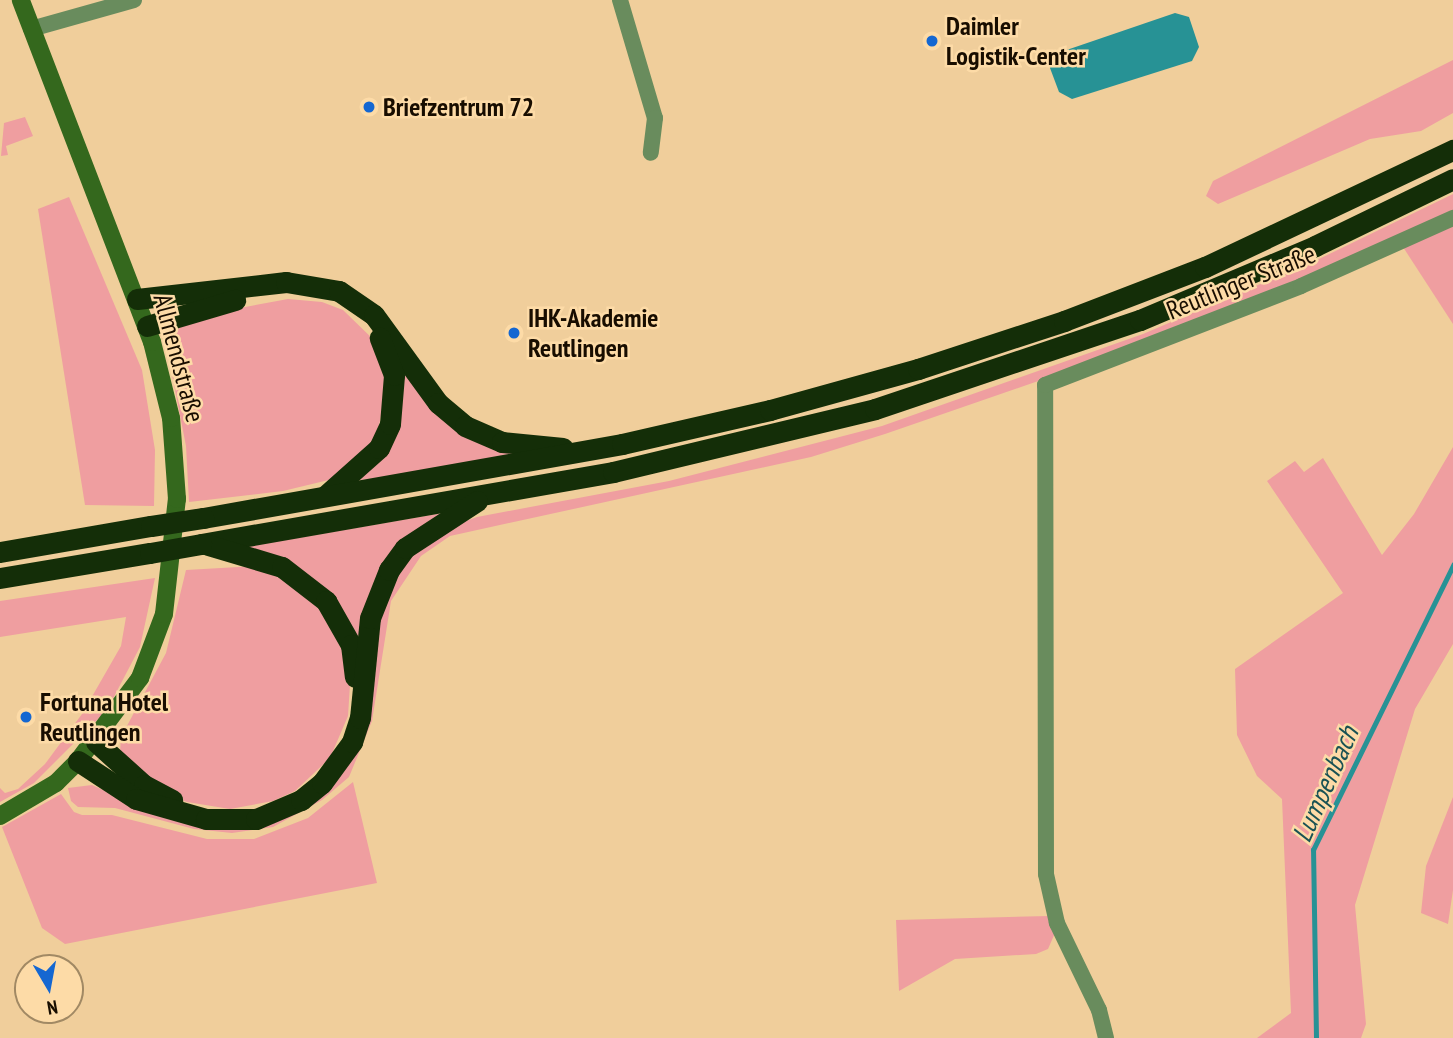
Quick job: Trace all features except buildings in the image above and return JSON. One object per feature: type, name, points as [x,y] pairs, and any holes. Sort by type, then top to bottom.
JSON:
[{"type":"highway","points":[[0,552],[583,452],[807,401],[1064,321],[1259,244],[1453,150]]},
{"type":"highway","points":[[0,578],[488,495],[776,435],[1001,370],[1247,276],[1453,179]]},
{"type":"highway","points":[[137,299],[286,282],[340,291],[374,315],[438,403],[465,426],[502,442],[583,452]]},
{"type":"highway","points":[[146,326],[217,304],[289,292],[325,296],[361,315],[390,358],[395,400],[379,448],[324,497]]},
{"type":"highway","points":[[78,761],[136,799],[206,819],[256,819],[301,800],[322,783],[352,742],[360,718],[370,618],[389,570],[405,548],[488,495]]},
{"type":"highway","points":[[96,742],[164,797],[186,806],[230,813],[274,805],[296,794],[317,778],[345,738],[352,716],[355,668],[351,645],[326,601],[282,567],[202,544]]},
{"type":"street","name":"Allmendstraße","points":[[0,816],[56,783],[96,742],[121,710],[154,647],[173,563],[175,445],[146,326],[21,0]]},
{"type":"street","points":[[31,29],[134,0]]},
{"type":"street","points":[[620,0],[655,118],[651,153]]},
{"type":"street","name":"Reutlinger Straße","points":[[1107,1038],[1099,1010],[1057,923],[1046,874],[1045,384],[1301,286],[1453,218]]},
{"type":"shaded area","points":[[1453,60],[1453,113],[1421,131],[1370,139],[1218,204],[1206,196],[1213,181]]},
{"type":"shaded area","points":[[25,117],[33,136],[6,146],[8,155],[1,156],[4,123]]},
{"type":"shaded area","points":[[1453,194],[1453,211],[1323,270],[1044,379],[885,434],[811,457],[450,536],[421,556],[391,601],[372,721],[349,777],[322,800],[273,827],[232,833],[194,829],[115,808],[78,807],[71,801],[68,788],[92,785],[137,805],[231,826],[342,768],[384,596],[416,550],[447,528],[477,517],[669,481],[882,426],[1143,334],[1319,259]]},
{"type":"shaded area","points":[[69,197],[142,370],[155,450],[154,506],[85,505],[38,209]]},
{"type":"shaded area","points":[[1453,224],[1453,324],[1403,247]]},
{"type":"shaded area","points":[[288,299],[322,302],[343,310],[377,343],[389,375],[375,446],[337,478],[283,491],[189,502],[186,446],[167,349],[171,337],[183,324],[218,312]]},
{"type":"shaded area","points":[[405,372],[459,434],[500,451],[532,456],[354,481],[367,471],[400,375]]},
{"type":"shaded area","points":[[1453,447],[1453,644],[1415,709],[1355,905],[1366,1024],[1361,1038],[1257,1038],[1291,1013],[1282,799],[1257,776],[1237,735],[1235,669],[1343,593],[1267,481],[1295,461],[1304,472],[1323,458],[1382,555],[1414,514]]},
{"type":"shaded area","points":[[443,513],[430,523],[357,638],[348,621],[238,548]]},
{"type":"shaded area","points":[[256,566],[280,575],[322,605],[351,670],[348,716],[330,758],[295,791],[273,801],[230,809],[187,802],[166,794],[120,752],[121,737],[166,653],[186,570]]},
{"type":"shaded area","points":[[155,578],[140,647],[107,710],[34,783],[0,802],[0,788],[5,793],[18,789],[45,764],[82,714],[121,646],[126,617],[0,637],[0,601]]},
{"type":"shaded area","points":[[353,782],[377,883],[65,944],[42,928],[2,827],[61,794],[74,812],[82,815],[112,815],[207,839],[254,839],[308,818]]},
{"type":"shaded area","points":[[1453,797],[1453,890],[1448,924],[1421,913],[1426,866]]},
{"type":"shaded area","points":[[1049,916],[1055,933],[1048,949],[1036,954],[955,959],[899,991],[896,920]]},
{"type":"water","points":[[1175,13],[1189,17],[1199,47],[1192,61],[1072,99],[1059,92],[1050,68],[1052,55]]},
{"type":"waterway","name":"Lumpenbach","points":[[1316,1038],[1313,850],[1453,565]]},
{"type":"place","name":"Daimler Logistik-Center","points":[[932,41]]},
{"type":"place","name":"Briefzentrum 72","points":[[369,107]]},
{"type":"place","name":"IHK-Akademie Reutlingen","points":[[514,333]]},
{"type":"place","name":"Fortuna Hotel Reutlingen","points":[[26,717]]}]
